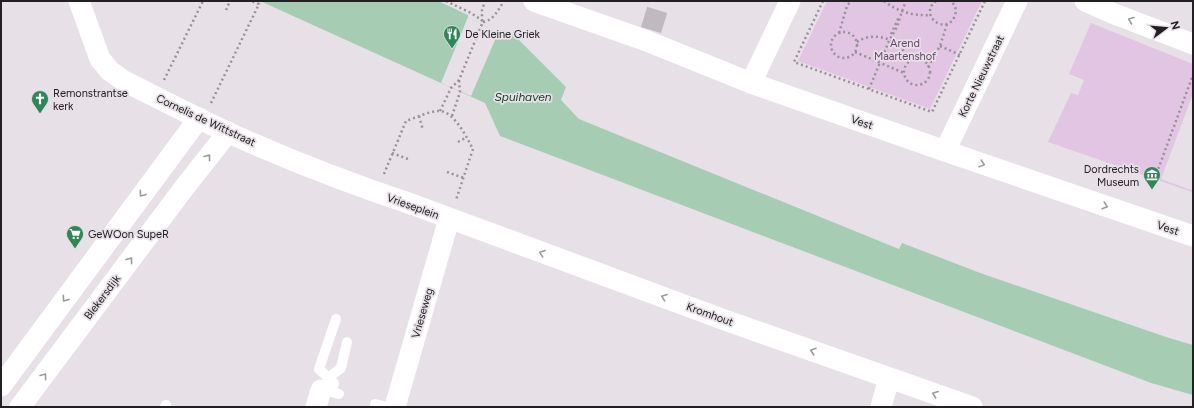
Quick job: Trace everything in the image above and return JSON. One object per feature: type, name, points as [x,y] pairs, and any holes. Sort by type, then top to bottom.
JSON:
[{"type":"street","name":"Cornelis de Wittstraat","points":[[79,1],[100,59],[110,71],[124,81],[228,132],[332,176],[376,192]]},
{"type":"street","name":"Vest","points":[[534,1],[649,36],[751,83],[1193,236]]},
{"type":"street","points":[[751,83],[790,1]]},
{"type":"street","name":"Korte Nieuwstraat","points":[[945,151],[1017,1]]},
{"type":"street","points":[[1086,1],[1112,13],[1193,44]]},
{"type":"street","points":[[1,386],[8,362],[201,119]]},
{"type":"street","name":"Blekersdijk","points":[[20,407],[184,188],[228,132]]},
{"type":"street","points":[[159,170],[184,188]]},
{"type":"street","name":"Vrieseplein","points":[[376,192],[449,219]]},
{"type":"street","name":"Kromhout","points":[[449,219],[729,321],[972,407]]},
{"type":"street","name":"Vrieseweg","points":[[385,405],[449,219]]},
{"type":"street","points":[[881,407],[889,378]]},
{"type":"lane","points":[[326,392],[319,369],[336,319]]},
{"type":"lane","points":[[326,392],[341,368],[347,342]]},
{"type":"path","points":[[156,97],[203,1]]},
{"type":"path","points":[[226,10],[230,1]]},
{"type":"path","points":[[201,119],[259,4],[251,1]]},
{"type":"path","points":[[459,80],[460,92],[452,116],[440,111],[451,88],[459,80],[483,22],[482,10],[485,1]]},
{"type":"path","points":[[448,2],[471,13],[483,22],[489,21],[494,16],[504,1]]},
{"type":"path","points":[[824,1],[794,62],[932,112],[985,1]]},
{"type":"path","points":[[839,33],[846,32],[851,34],[857,42],[855,52],[849,58],[836,56],[831,44],[832,40],[839,33],[847,6],[851,1]]},
{"type":"path","points":[[884,1],[893,8],[912,14],[931,15]]},
{"type":"path","points":[[869,89],[879,63],[897,27],[906,1]]},
{"type":"path","points":[[935,1],[931,6],[932,19],[939,24],[947,24],[954,19],[956,10],[951,1]]},
{"type":"path","points":[[928,67],[940,46],[947,24]]},
{"type":"path","points":[[857,42],[868,37],[879,37],[896,44],[903,50],[910,61]]},
{"type":"path","points":[[940,46],[960,55]]},
{"type":"path","points":[[855,52],[904,73]]},
{"type":"path","points":[[910,61],[923,61],[930,71],[927,80],[921,85],[916,86],[906,80],[904,73],[905,67],[910,61]]},
{"type":"path","points":[[1153,183],[1193,75]]},
{"type":"path","name":"Vrieseplein","points":[[376,192],[406,121],[440,111]]},
{"type":"path","points":[[419,116],[423,130]]},
{"type":"path","name":"Vrieseplein","points":[[449,219],[473,149],[467,137],[452,116]]},
{"type":"path","points":[[458,142],[467,137]]},
{"type":"path","points":[[392,153],[408,159]]},
{"type":"path","points":[[448,172],[464,178]]},
{"type":"green space","name":"Arend Maartenshof","points":[[827,1],[982,1],[930,109],[798,61]]},
{"type":"green space","points":[[1091,23],[1193,64],[1193,94],[1161,179],[1191,190],[1193,187],[1192,192],[1048,142],[1071,93],[1078,95],[1084,80],[1069,74]]},
{"type":"water","name":"Spuihaven","points":[[260,1],[438,1],[468,15],[468,17],[498,33],[503,30],[515,36],[566,87],[561,100],[579,119],[899,249],[902,243],[983,274],[1193,345],[1193,395],[1151,383],[500,136],[485,103]]},
{"type":"pier","points":[[468,17],[498,33],[471,96],[441,83]]},
{"type":"tunnel","points":[[651,30],[660,1]]},
{"type":"place","name":"De Kleine Griek","points":[[452,49]]},
{"type":"place","name":"Remonstrantse kerk","points":[[40,114]]},
{"type":"place","name":"Dordrechts Museum","points":[[1152,190]]},
{"type":"place","name":"GeWOon SupeR","points":[[75,249]]}]
